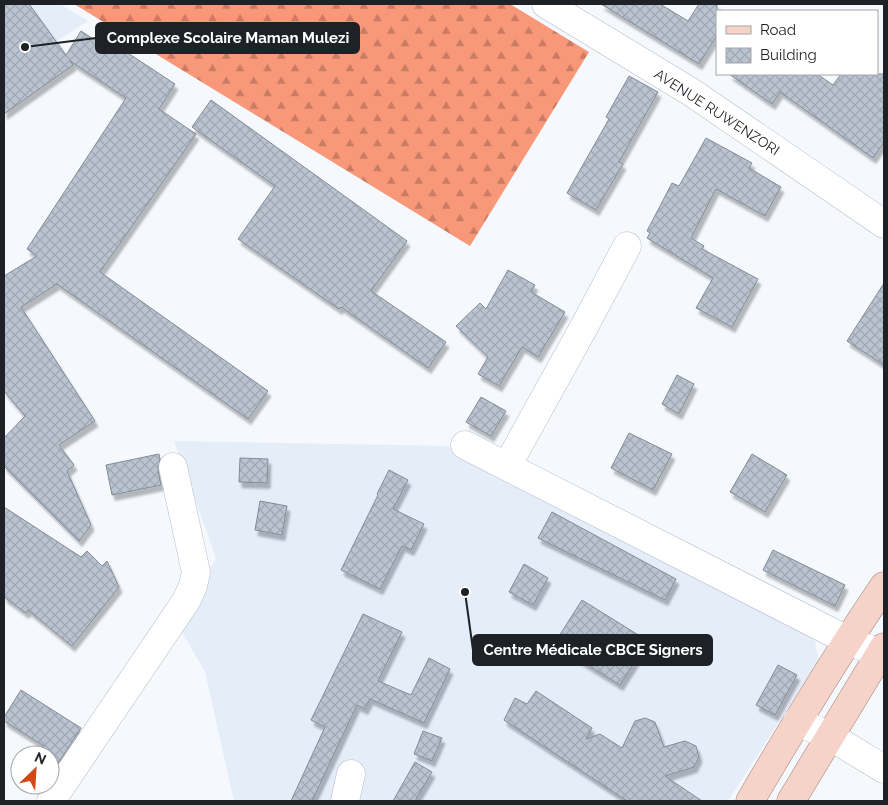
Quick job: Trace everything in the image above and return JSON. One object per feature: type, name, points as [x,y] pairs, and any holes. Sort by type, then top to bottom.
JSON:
[{"type":"main road","points":[[750,801],[847,640],[884,586]]},
{"type":"main road","points":[[791,801],[882,651]]},
{"type":"street","name":"AVENUE RUWENZORI","points":[[546,4],[691,92],[884,224]]},
{"type":"street","points":[[506,466],[627,246]]},
{"type":"street","points":[[465,445],[847,640],[882,651]]},
{"type":"street","points":[[51,801],[186,601],[192,586],[196,572],[173,467]]},
{"type":"street","points":[[797,721],[832,736],[884,769]]},
{"type":"street","points":[[345,801],[351,774]]},
{"type":"shaded area","points":[[4,4],[60,4],[88,21],[4,74]]},
{"type":"shaded area","points":[[174,441],[448,446],[813,634],[819,660],[728,801],[234,801],[205,672],[179,627],[216,558]]},
{"type":"green space","points":[[74,4],[510,4],[589,52],[470,246]]},
{"type":"building","points":[[4,4],[29,4],[66,55],[81,31],[104,46],[108,40],[175,84],[159,109],[196,134],[100,272],[268,391],[248,419],[57,284],[21,307],[95,421],[59,445],[74,465],[67,471],[91,525],[79,541],[4,466],[4,438],[25,416],[4,391],[4,276],[37,256],[27,249],[126,98],[70,61],[73,65],[4,114]]},
{"type":"building","points":[[601,4],[660,4],[688,21],[699,4],[717,4],[716,37],[699,64]]},
{"type":"building","points":[[884,74],[884,142],[873,158],[780,92],[772,104],[730,75],[818,75],[833,85],[840,75]]},
{"type":"building","points":[[629,76],[658,92],[619,162],[623,164],[596,210],[567,193],[609,119],[606,117]]},
{"type":"building","points":[[211,100],[407,241],[371,291],[446,342],[428,368],[341,307],[339,309],[238,239],[275,186],[192,127]]},
{"type":"building","points":[[706,138],[752,163],[749,168],[781,187],[765,216],[716,189],[691,238],[704,246],[702,249],[758,279],[732,327],[696,308],[713,278],[647,238],[650,233],[647,231],[672,183],[679,186]]},
{"type":"building","points":[[508,270],[535,285],[531,292],[565,312],[538,357],[522,347],[499,386],[478,374],[488,357],[456,326],[480,303],[486,309]]},
{"type":"building","points":[[884,283],[884,365],[847,341]]},
{"type":"building","points":[[677,375],[694,384],[679,414],[662,404]]},
{"type":"building","points":[[481,397],[506,411],[491,436],[466,422]]},
{"type":"building","points":[[629,433],[672,454],[653,490],[611,468]]},
{"type":"building","points":[[159,454],[158,470],[161,485],[112,495],[106,465]]},
{"type":"building","points":[[752,454],[787,475],[765,512],[730,492]]},
{"type":"building","points":[[240,458],[268,459],[267,483],[239,482]]},
{"type":"building","points":[[389,470],[408,480],[393,509],[424,524],[411,550],[402,546],[380,589],[341,570]]},
{"type":"building","points":[[260,501],[287,506],[282,535],[255,530]]},
{"type":"building","points":[[4,507],[81,557],[87,551],[102,566],[107,561],[119,587],[72,646],[28,610],[26,613],[4,597]]},
{"type":"building","points":[[552,512],[676,579],[665,600],[538,538]]},
{"type":"building","points":[[773,550],[845,585],[835,606],[763,570]]},
{"type":"building","points":[[524,564],[548,578],[533,605],[509,592]]},
{"type":"building","points":[[582,600],[648,641],[620,685],[554,644]]},
{"type":"building","points":[[363,614],[402,632],[378,681],[411,695],[429,658],[450,669],[424,723],[370,699],[365,709],[357,705],[312,801],[291,801],[325,727],[311,720]]},
{"type":"building","points":[[778,665],[797,675],[775,715],[756,705]]},
{"type":"building","points":[[21,690],[81,728],[60,760],[60,745],[42,745],[4,721],[4,717]]},
{"type":"building","points":[[536,691],[592,728],[586,739],[600,734],[622,748],[635,721],[645,718],[655,722],[664,747],[685,741],[696,746],[699,757],[694,767],[665,776],[702,801],[627,801],[504,720],[515,698],[527,704]]},
{"type":"building","points":[[423,731],[442,738],[432,761],[414,754]]},
{"type":"building","points":[[415,762],[432,772],[415,801],[393,801]]},
{"type":"place","name":"Complexe Scolaire Maman Mulezi","points":[[25,47]]},
{"type":"place","name":"Centre Médicale CBCE Signers","points":[[465,592]]}]
